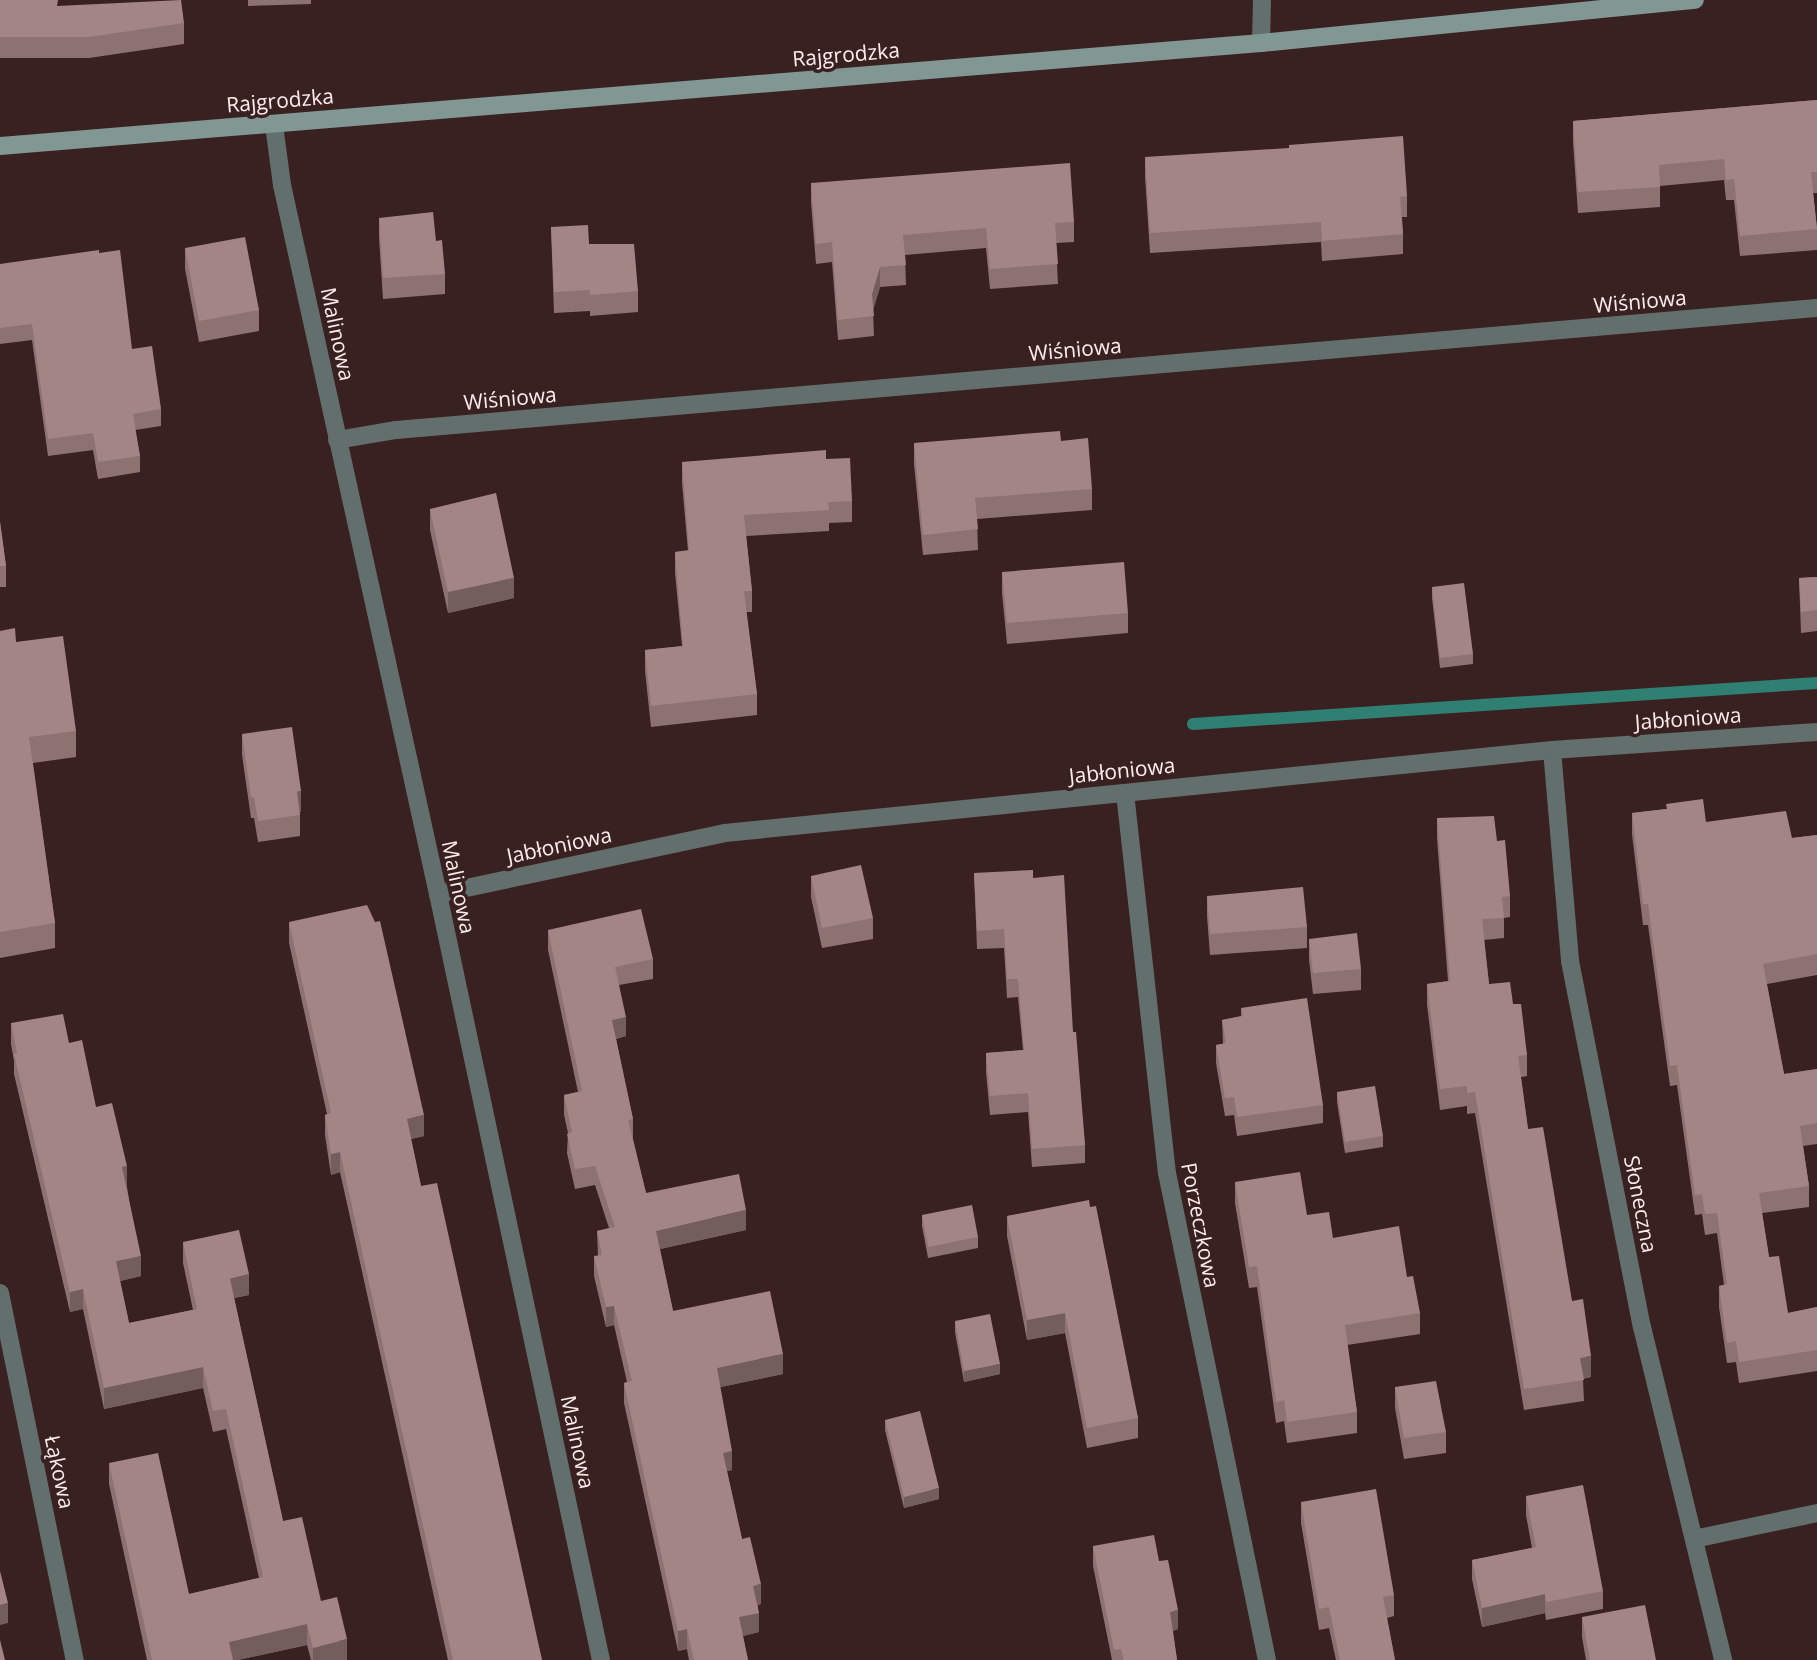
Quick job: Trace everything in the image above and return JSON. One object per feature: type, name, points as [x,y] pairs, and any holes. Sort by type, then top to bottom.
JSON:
[{"type":"street","points":[[1261,43],[1262,0]]},
{"type":"street","name":"Rajgrodzka","points":[[0,146],[1261,43],[1695,0]]},
{"type":"street","name":"Malinowa","points":[[274,125],[282,185],[438,894],[601,1660]]},
{"type":"street","name":"Wiśniowa","points":[[337,440],[396,430],[1817,308]]},
{"type":"street","name":"Jabłoniowa","points":[[438,894],[725,833],[1552,750],[1817,732]]},
{"type":"street","name":"Słoneczna","points":[[1552,750],[1570,961],[1642,1328],[1723,1660]]},
{"type":"street","name":"Porzeczkowa","points":[[1125,793],[1167,1172],[1267,1660]]},
{"type":"street","name":"Łąkowa","points":[[0,1293],[75,1660]]},
{"type":"street","points":[[1694,1539],[1817,1514]]},
{"type":"building","points":[[0,0],[58,0],[57,6],[181,0],[184,23],[89,37],[0,37]]},
{"type":"building","points":[[1817,100],[1817,172],[1811,172],[1817,229],[1740,236],[1734,179],[1726,180],[1724,159],[1659,165],[1660,187],[1578,192],[1573,121]]},
{"type":"building","points":[[1403,136],[1407,196],[1400,197],[1403,234],[1322,241],[1321,222],[1150,233],[1145,157],[1289,148],[1289,145]]},
{"type":"building","points":[[1070,163],[1074,222],[1055,223],[1058,264],[990,269],[986,228],[903,235],[906,265],[880,267],[872,294],[874,316],[838,320],[832,242],[816,244],[811,183]]},
{"type":"building","points":[[433,212],[436,241],[442,240],[445,274],[383,278],[379,218]]},
{"type":"building","points":[[588,225],[589,244],[634,244],[638,291],[590,295],[590,290],[554,292],[551,227]]},
{"type":"building","points":[[245,237],[259,310],[199,321],[185,248]]},
{"type":"building","points":[[99,250],[99,253],[120,250],[132,349],[152,346],[161,409],[133,414],[140,456],[98,462],[93,433],[48,439],[32,324],[0,328],[0,264]]},
{"type":"building","points":[[1060,431],[1061,441],[1088,438],[1092,489],[975,498],[978,529],[923,535],[914,443]]},
{"type":"building","points":[[826,450],[826,459],[850,458],[852,501],[828,502],[829,510],[744,515],[752,591],[744,591],[757,694],[651,706],[645,650],[683,646],[675,552],[689,550],[682,462]]},
{"type":"building","points":[[496,493],[514,578],[448,592],[430,509]]},
{"type":"building","points":[[0,522],[6,566],[0,566]]},
{"type":"building","points":[[1124,562],[1128,613],[1007,623],[1002,572]]},
{"type":"building","points":[[1817,577],[1817,610],[1801,612],[1799,578]]},
{"type":"building","points":[[1464,583],[1473,654],[1440,658],[1432,587]]},
{"type":"building","points":[[15,628],[16,642],[63,636],[76,731],[29,737],[55,923],[0,932],[0,631]]},
{"type":"building","points":[[292,727],[301,791],[297,792],[300,815],[258,821],[254,797],[251,797],[242,734]]},
{"type":"building","points":[[1703,799],[1706,822],[1786,811],[1792,838],[1817,835],[1817,954],[1763,964],[1784,1074],[1817,1069],[1817,1123],[1800,1126],[1809,1186],[1759,1193],[1769,1257],[1779,1256],[1788,1313],[1817,1307],[1817,1350],[1739,1362],[1736,1341],[1727,1343],[1719,1286],[1727,1284],[1717,1213],[1705,1214],[1702,1194],[1695,1195],[1677,1065],[1670,1066],[1648,904],[1643,904],[1632,813],[1667,809],[1666,804]]},
{"type":"building","points":[[1494,816],[1497,841],[1505,840],[1510,896],[1502,897],[1504,918],[1482,919],[1489,984],[1510,982],[1513,1004],[1521,1004],[1527,1055],[1518,1056],[1528,1129],[1543,1127],[1572,1301],[1583,1299],[1591,1356],[1580,1358],[1584,1380],[1524,1389],[1475,1092],[1467,1093],[1467,1086],[1440,1089],[1427,984],[1450,981],[1437,818]]},
{"type":"building","points":[[861,865],[873,918],[822,928],[811,876]]},
{"type":"building","points":[[1033,870],[1033,878],[1064,875],[1073,1032],[1076,1032],[1085,1145],[1032,1149],[1028,1093],[990,1096],[986,1053],[1024,1050],[1018,979],[1007,979],[1004,929],[977,931],[974,873]]},
{"type":"building","points":[[1303,887],[1307,927],[1210,934],[1207,896]]},
{"type":"building","points":[[367,905],[375,922],[380,921],[424,1115],[407,1119],[421,1186],[437,1183],[542,1660],[453,1660],[340,1152],[331,1154],[325,1115],[331,1113],[289,922]]},
{"type":"building","points":[[641,909],[653,959],[615,967],[626,1017],[612,1020],[633,1119],[628,1120],[646,1193],[739,1174],[746,1210],[656,1231],[673,1311],[770,1291],[783,1354],[717,1368],[732,1451],[723,1453],[742,1539],[750,1537],[761,1584],[753,1586],[759,1613],[739,1617],[748,1660],[694,1660],[687,1629],[678,1631],[624,1383],[632,1381],[614,1306],[606,1307],[594,1256],[602,1255],[597,1231],[615,1227],[595,1166],[575,1169],[567,1134],[572,1132],[564,1095],[582,1091],[548,930]]},
{"type":"building","points":[[1357,933],[1361,969],[1313,973],[1309,939]]},
{"type":"building","points":[[1307,998],[1323,1105],[1237,1117],[1234,1097],[1225,1098],[1216,1045],[1226,1043],[1222,1020],[1243,1016],[1241,1008]]},
{"type":"building","points":[[63,1014],[69,1043],[82,1040],[96,1107],[112,1103],[127,1166],[122,1167],[141,1256],[116,1261],[129,1323],[197,1309],[183,1242],[239,1230],[249,1274],[230,1279],[283,1521],[302,1517],[321,1601],[337,1597],[347,1639],[313,1648],[307,1624],[229,1642],[233,1660],[152,1660],[109,1463],[158,1453],[189,1594],[263,1577],[226,1409],[213,1411],[203,1367],[104,1388],[83,1289],[70,1292],[14,1054],[17,1053],[11,1023]]},
{"type":"building","points":[[1375,1086],[1383,1136],[1345,1142],[1337,1092]]},
{"type":"building","points":[[1300,1172],[1307,1215],[1329,1212],[1333,1238],[1399,1226],[1407,1277],[1413,1276],[1420,1313],[1345,1325],[1357,1412],[1287,1422],[1284,1400],[1276,1402],[1257,1266],[1249,1267],[1235,1182]]},
{"type":"building","points":[[1089,1200],[1090,1207],[1096,1206],[1138,1418],[1087,1428],[1065,1313],[1027,1320],[1007,1216]]},
{"type":"building","points":[[972,1205],[978,1237],[928,1247],[922,1215]]},
{"type":"building","points":[[990,1314],[1000,1364],[964,1371],[955,1321]]},
{"type":"building","points":[[1436,1381],[1446,1432],[1404,1438],[1395,1387]]},
{"type":"building","points":[[920,1411],[939,1488],[904,1497],[885,1420]]},
{"type":"building","points":[[1583,1485],[1603,1591],[1546,1602],[1545,1594],[1482,1608],[1472,1560],[1536,1547],[1526,1496]]},
{"type":"building","points":[[1376,1489],[1394,1595],[1383,1597],[1395,1660],[1340,1660],[1329,1607],[1319,1609],[1301,1502]]},
{"type":"building","points":[[1154,1535],[1159,1561],[1168,1560],[1178,1610],[1170,1612],[1177,1660],[1124,1660],[1121,1649],[1114,1650],[1093,1546]]},
{"type":"building","points":[[0,1571],[8,1603],[0,1605]]},
{"type":"building","points":[[1645,1605],[1656,1660],[1590,1660],[1582,1617]]},
{"type":"building","points":[[0,1640],[5,1660],[0,1660]]},
{"type":"waterway","points":[[1193,724],[1817,683]]}]
